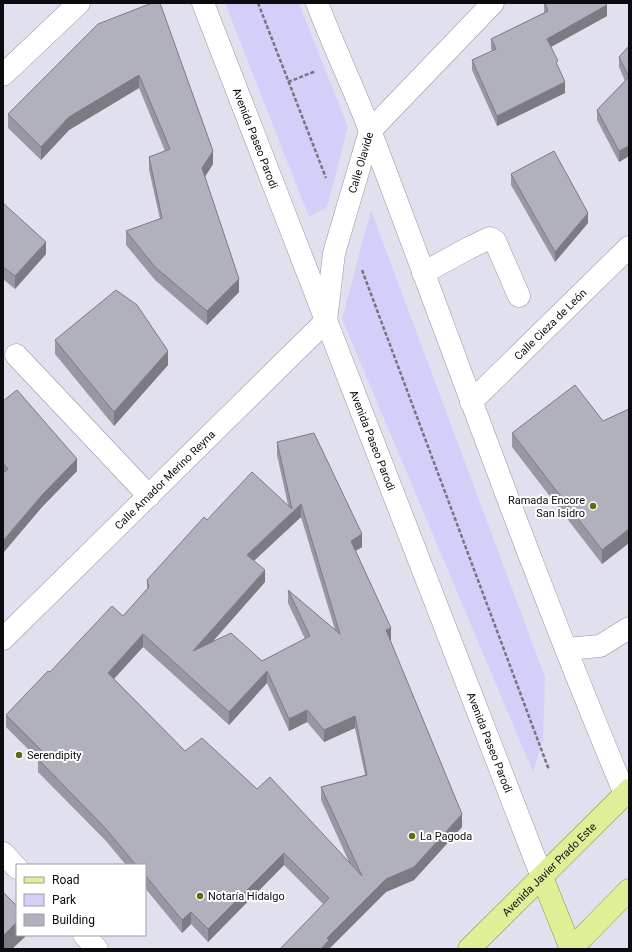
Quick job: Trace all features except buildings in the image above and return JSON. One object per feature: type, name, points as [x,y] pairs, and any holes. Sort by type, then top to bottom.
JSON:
[{"type":"main road","name":"Avenida Javier Prado Este","points":[[469,949],[628,793]]},
{"type":"main road","points":[[542,877],[571,949],[629,890]]},
{"type":"street","points":[[3,74],[78,3]]},
{"type":"street","name":"Avenida Paseo Parodi","points":[[203,3],[542,877]]},
{"type":"street","points":[[317,3],[370,131],[471,402],[566,649],[628,793]]},
{"type":"street","name":"Calle Olavide","points":[[326,321],[334,253],[370,131],[492,3]]},
{"type":"street","points":[[423,273],[490,238],[495,241],[519,296]]},
{"type":"street","name":"Calle Cieza de León","points":[[471,402],[629,247]]},
{"type":"street","name":"Calle Amador Merino Reyna","points":[[3,639],[326,321]]},
{"type":"street","points":[[16,355],[149,496]]},
{"type":"street","points":[[566,649],[600,646],[629,628]]},
{"type":"street","points":[[3,854],[16,867]]},
{"type":"street","points":[[85,936],[97,949]]},
{"type":"path","points":[[258,3],[326,179]]},
{"type":"path","points":[[361,267],[549,770]]},
{"type":"green space","points":[[225,3],[299,3],[348,127],[327,207],[309,217]]},
{"type":"green space","points":[[371,210],[545,677],[543,740],[533,772],[342,319]]},
{"type":"place","name":"Ramada Encore San Isidro","points":[[593,506]]},
{"type":"place","name":"Serendipity","points":[[19,755]]},
{"type":"place","name":"La Pagoda","points":[[412,836]]},
{"type":"place","name":"Notaría Hidalgo","points":[[200,896]]}]
